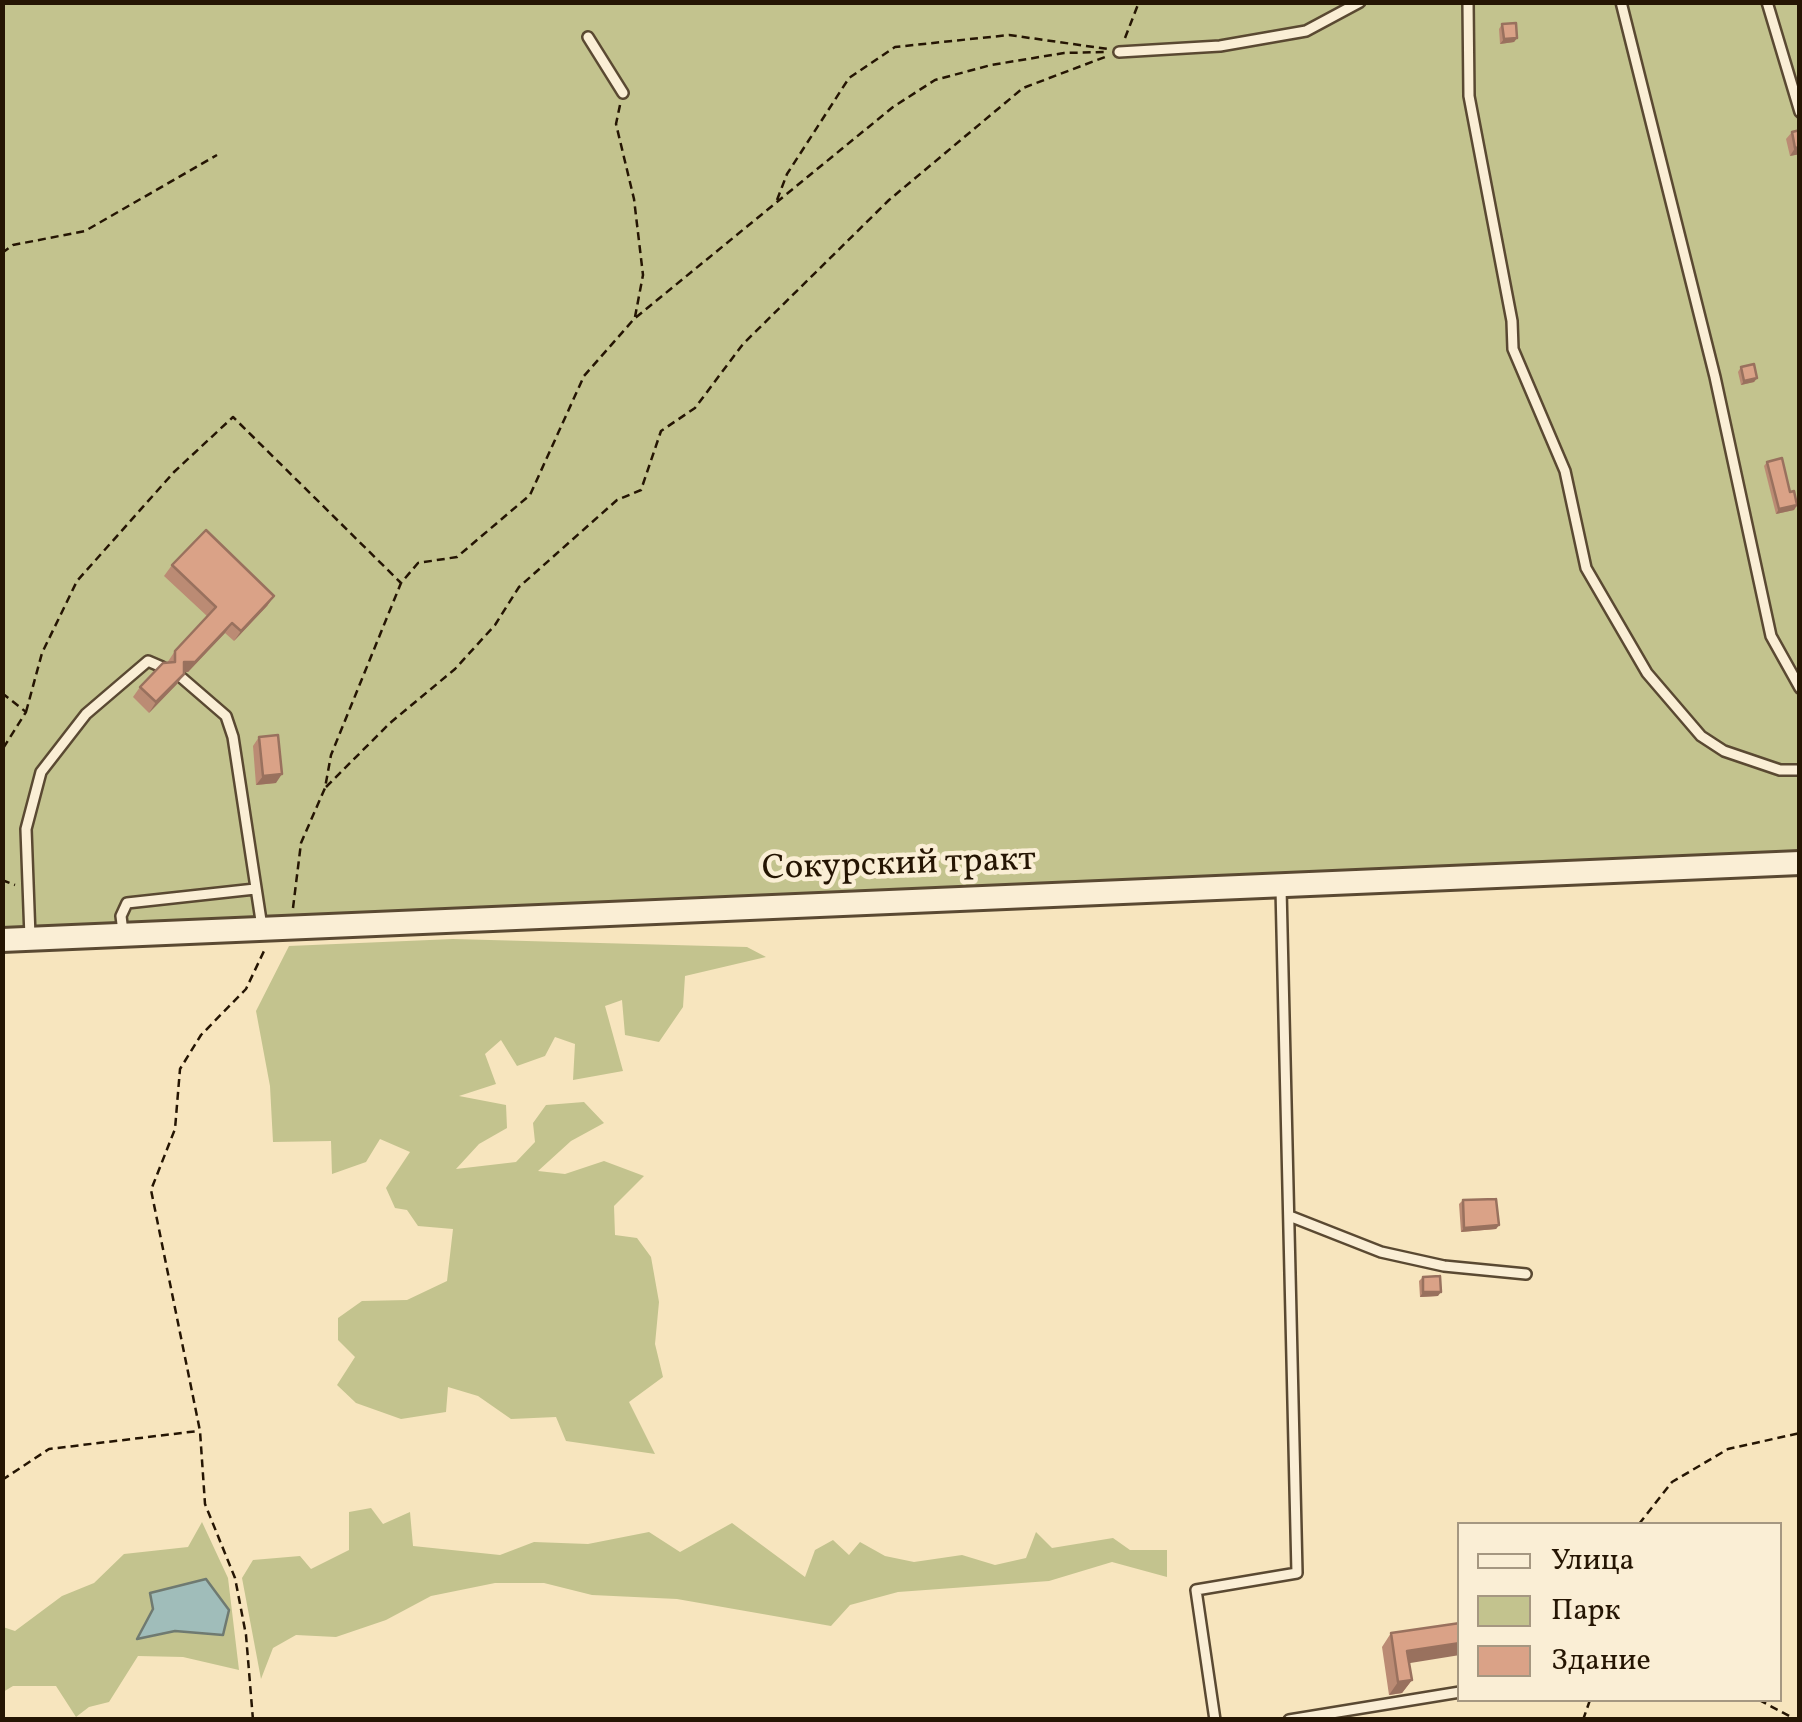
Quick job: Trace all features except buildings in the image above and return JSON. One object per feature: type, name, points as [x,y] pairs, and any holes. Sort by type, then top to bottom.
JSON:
[{"type":"street","name":"Сокурский тракт","points":[[2,940],[1800,862]]},
{"type":"lane","points":[[1119,52],[1220,46],[1306,32],[1360,2]]},
{"type":"lane","points":[[1468,2],[1469,96],[1512,321],[1513,349],[1565,470],[1586,568],[1646,673],[1700,736],[1724,751],[1780,770],[1800,770]]},
{"type":"lane","points":[[1621,2],[1711,360],[1771,636],[1800,688]]},
{"type":"lane","points":[[1767,2],[1800,112]]},
{"type":"lane","points":[[588,37],[623,93]]},
{"type":"lane","points":[[30,939],[26,829],[41,772],[86,714],[148,661],[162,667]]},
{"type":"lane","points":[[182,678],[226,716],[263,929]]},
{"type":"lane","points":[[1215,1720],[1196,1590],[1297,1573],[1292,1217],[1281,886]]},
{"type":"lane","points":[[122,932],[120,916],[127,903],[255,889]]},
{"type":"lane","points":[[1292,1217],[1382,1252],[1444,1266],[1526,1274]]},
{"type":"lane","points":[[1289,1720],[1457,1692]]},
{"type":"path","points":[[324,788],[390,723],[455,670],[495,625],[520,587],[617,500],[642,490],[661,431],[695,408],[743,344],[889,200],[1022,88],[1119,52],[1139,2]]},
{"type":"path","points":[[775,204],[787,174],[848,78],[895,47],[1010,35],[1057,39],[1119,52]]},
{"type":"path","points":[[289,928],[301,843],[324,788],[331,755],[401,583],[418,563],[457,557],[530,495],[584,376],[634,319],[893,107],[936,80],[1046,56],[1119,52]]},
{"type":"path","points":[[623,93],[616,124],[634,199],[643,275],[634,319]]},
{"type":"path","points":[[2,252],[12,245],[85,231],[217,155]]},
{"type":"path","points":[[2,750],[26,712],[42,653],[78,581],[174,472],[232,417],[401,583]]},
{"type":"path","points":[[2,693],[26,712]]},
{"type":"path","points":[[253,1720],[246,1635],[235,1578],[205,1504],[200,1431],[152,1190],[175,1128],[180,1069],[202,1035],[246,990],[264,955],[263,929]]},
{"type":"path","points":[[2,1480],[49,1449],[200,1431]]},
{"type":"path","points":[[1642,1522],[1672,1482],[1728,1449],[1800,1433]]},
{"type":"path","points":[[1763,1702],[1798,1720]]},
{"type":"green space","points":[[2,3],[1799,3],[1799,863],[3,940]]},
{"type":"green space","points":[[453,939],[747,947],[766,957],[685,976],[683,1007],[659,1042],[625,1035],[622,1000],[605,1006],[623,1071],[573,1080],[575,1044],[555,1037],[545,1056],[517,1066],[501,1040],[485,1054],[496,1084],[459,1096],[506,1105],[507,1128],[479,1144],[456,1169],[516,1162],[535,1142],[533,1123],[546,1105],[584,1102],[604,1123],[571,1141],[538,1171],[565,1174],[604,1161],[644,1176],[614,1206],[615,1235],[637,1238],[651,1257],[659,1302],[655,1344],[663,1377],[629,1402],[655,1454],[566,1441],[556,1417],[511,1419],[478,1396],[448,1387],[446,1412],[401,1419],[356,1403],[337,1385],[355,1357],[338,1340],[338,1318],[362,1301],[407,1300],[447,1281],[453,1229],[418,1226],[407,1210],[395,1208],[386,1188],[410,1152],[380,1139],[366,1162],[332,1174],[331,1141],[273,1142],[270,1086],[256,1011],[289,946]]},
{"type":"green space","points":[[371,1508],[383,1524],[410,1512],[413,1546],[500,1555],[534,1542],[588,1544],[649,1532],[680,1552],[732,1523],[805,1577],[815,1550],[833,1540],[849,1555],[860,1542],[885,1556],[914,1562],[962,1555],[995,1565],[1026,1558],[1036,1532],[1052,1548],[1113,1538],[1130,1550],[1167,1550],[1167,1577],[1112,1562],[1049,1581],[898,1592],[850,1605],[831,1626],[677,1599],[592,1595],[544,1583],[495,1583],[431,1596],[386,1620],[336,1637],[296,1635],[273,1648],[261,1679],[242,1578],[253,1560],[300,1556],[311,1569],[349,1550],[349,1512]]},
{"type":"green space","points":[[202,1522],[228,1578],[239,1670],[183,1657],[138,1656],[109,1702],[89,1707],[76,1717],[56,1686],[13,1686],[3,1692],[3,1627],[15,1631],[62,1596],[94,1583],[124,1554],[188,1547]],"holes":[[[153,1609],[223,1635],[175,1631],[138,1638]]]},
{"type":"water","points":[[206,1579],[229,1610],[223,1635],[175,1631],[137,1639],[153,1609],[150,1593]]}]
